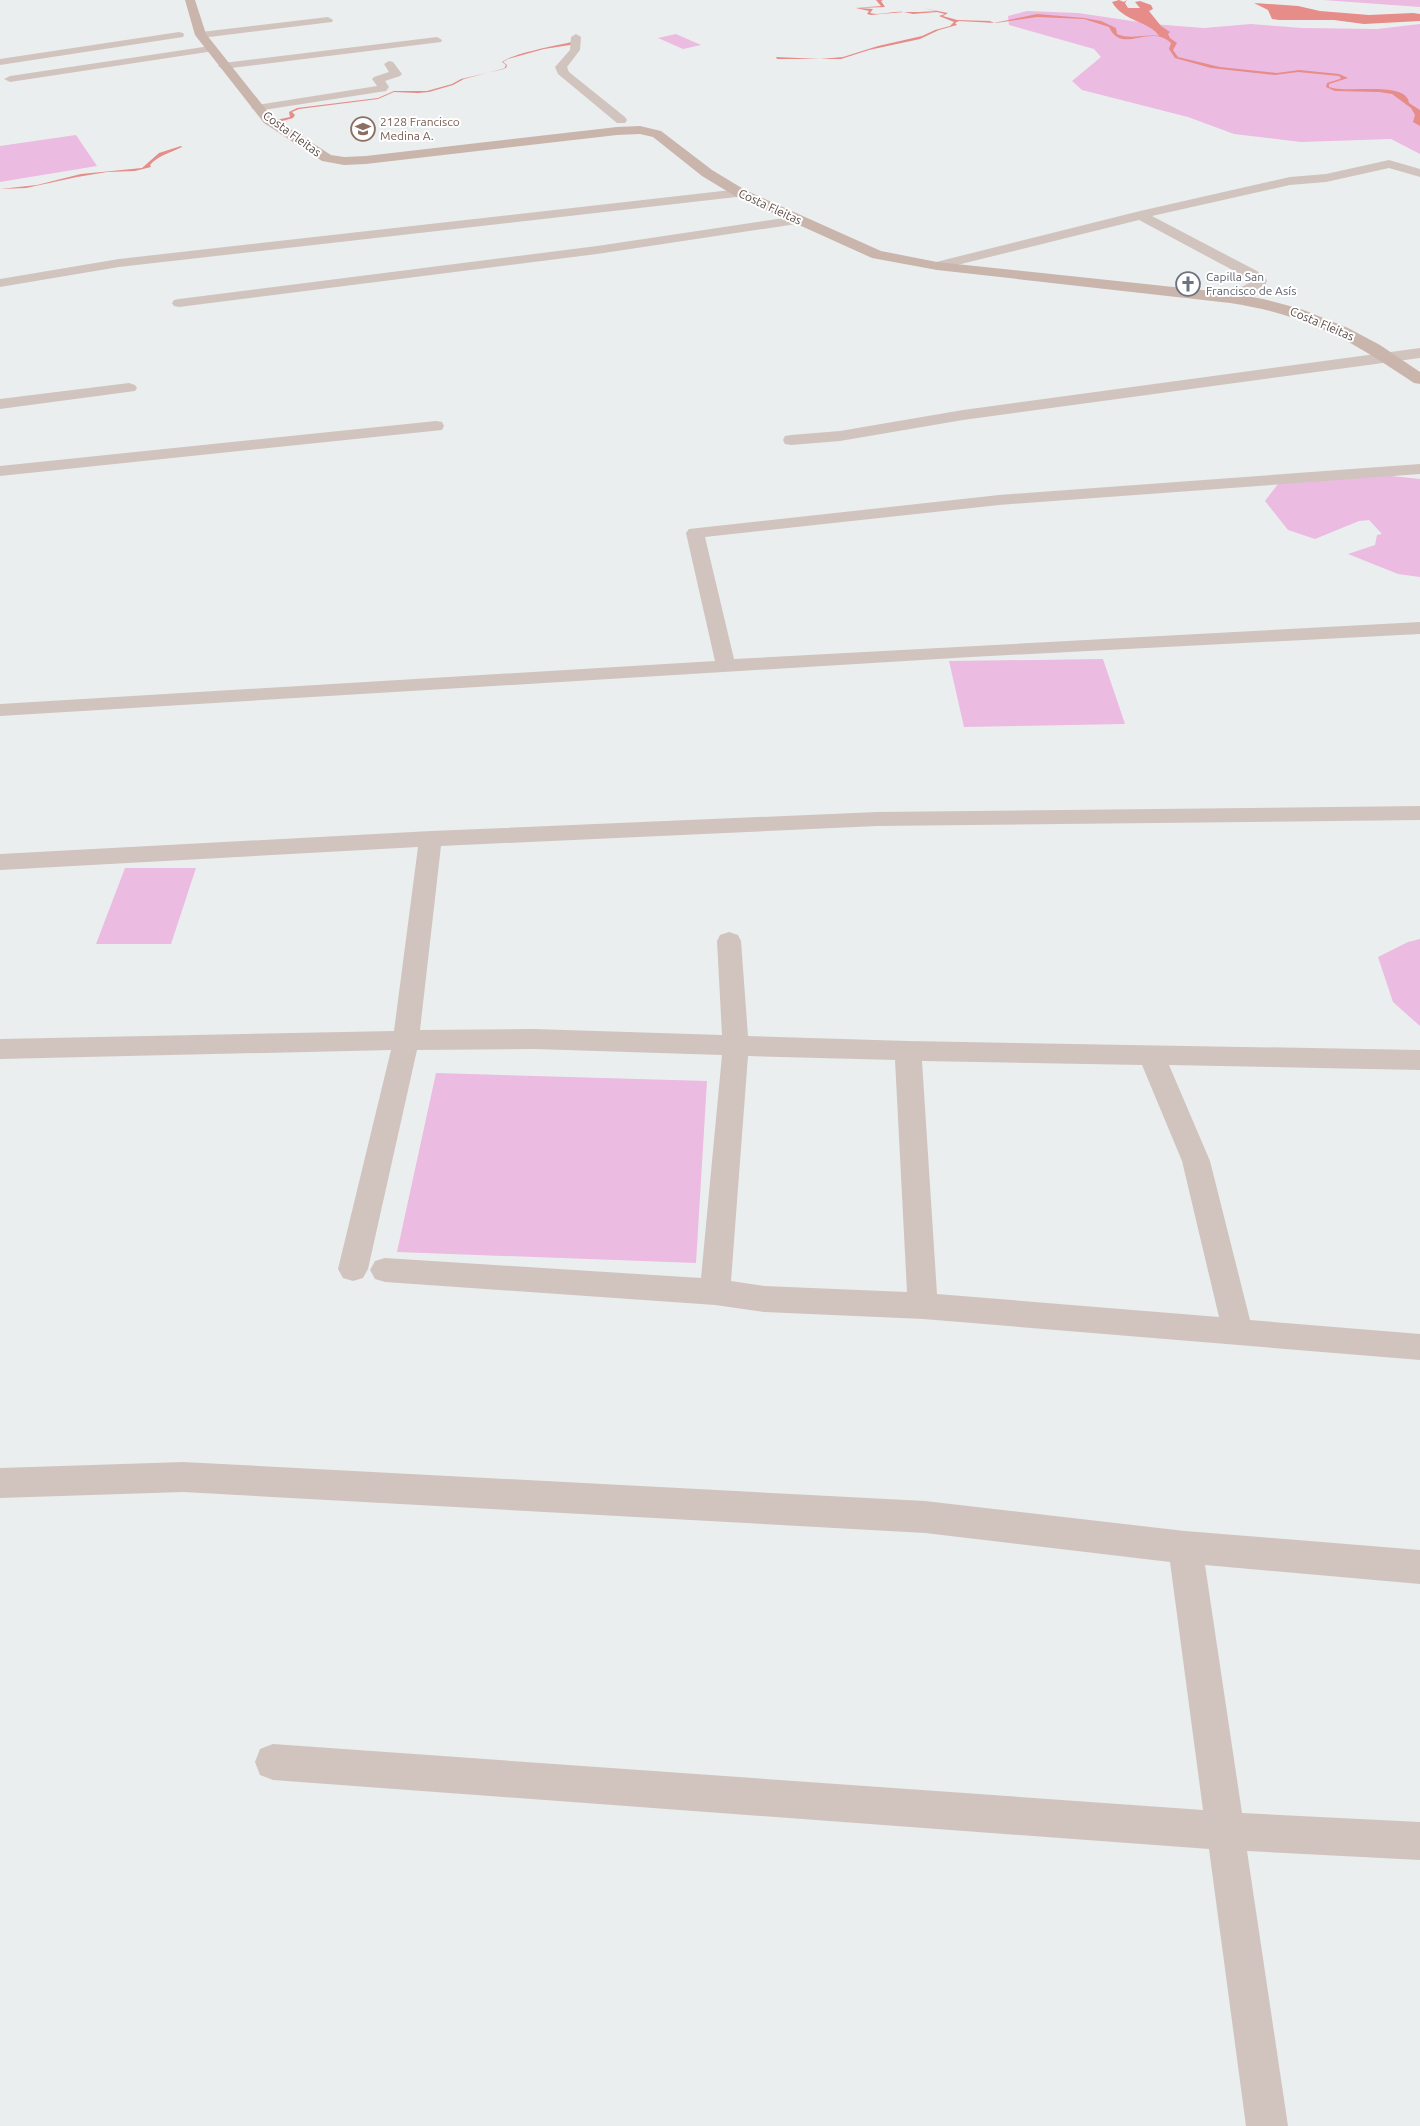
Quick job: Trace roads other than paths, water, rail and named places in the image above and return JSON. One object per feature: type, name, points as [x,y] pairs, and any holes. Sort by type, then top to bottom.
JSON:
[{"type":"main road","name":"Costa Fleitas","points":[[190,0],[200,34],[257,108],[268,120],[327,158],[344,161],[445,152],[625,124],[657,134],[707,173],[740,193],[877,255],[937,266],[1230,298],[1272,305],[1326,324],[1360,340],[1420,379]]},
{"type":"street","points":[[0,62],[200,34],[328,20]]},
{"type":"street","points":[[223,66],[437,40]]},
{"type":"street","points":[[576,41],[575,50],[561,67],[564,74],[625,124]]},
{"type":"street","points":[[10,79],[210,49]]},
{"type":"street","points":[[257,108],[382,89],[384,87],[378,79],[396,74],[389,64]]},
{"type":"street","points":[[937,266],[1140,215],[1290,181],[1326,178],[1383,165],[1401,166],[1420,173]]},
{"type":"street","points":[[0,284],[119,263],[740,193]]},
{"type":"street","points":[[1140,215],[1260,280],[1260,283],[1230,298]]},
{"type":"street","points":[[179,303],[597,250],[798,220]]},
{"type":"street","points":[[791,440],[840,436],[973,414],[1159,387],[1420,353]]},
{"type":"street","points":[[0,404],[128,388]]},
{"type":"street","points":[[0,470],[436,426]]},
{"type":"street","points":[[726,666],[695,533],[999,500],[1420,469]]},
{"type":"street","points":[[0,710],[726,666],[1420,628]]},
{"type":"street","points":[[0,862],[431,838],[877,819],[1420,812]]},
{"type":"street","points":[[353,1270],[406,1040],[431,838]]},
{"type":"street","points":[[714,1292],[736,1046],[729,941]]},
{"type":"street","points":[[0,1049],[534,1039],[908,1051],[1420,1060]]},
{"type":"street","points":[[908,1051],[923,1306]]},
{"type":"street","points":[[1150,1055],[1196,1161],[1238,1332]]},
{"type":"street","points":[[385,1270],[714,1292],[764,1299],[923,1306],[1420,1347]]},
{"type":"street","points":[[0,1483],[183,1477],[925,1517],[1184,1548],[1420,1567]]},
{"type":"street","points":[[1184,1548],[1267,2126]]},
{"type":"street","points":[[272,1762],[1225,1831],[1420,1841]]},
{"type":"place","name":"2128 Francisco Medina A.","points":[[363,129]]},
{"type":"place","name":"Capilla San Francisco de Asís","points":[[1188,284]]}]
